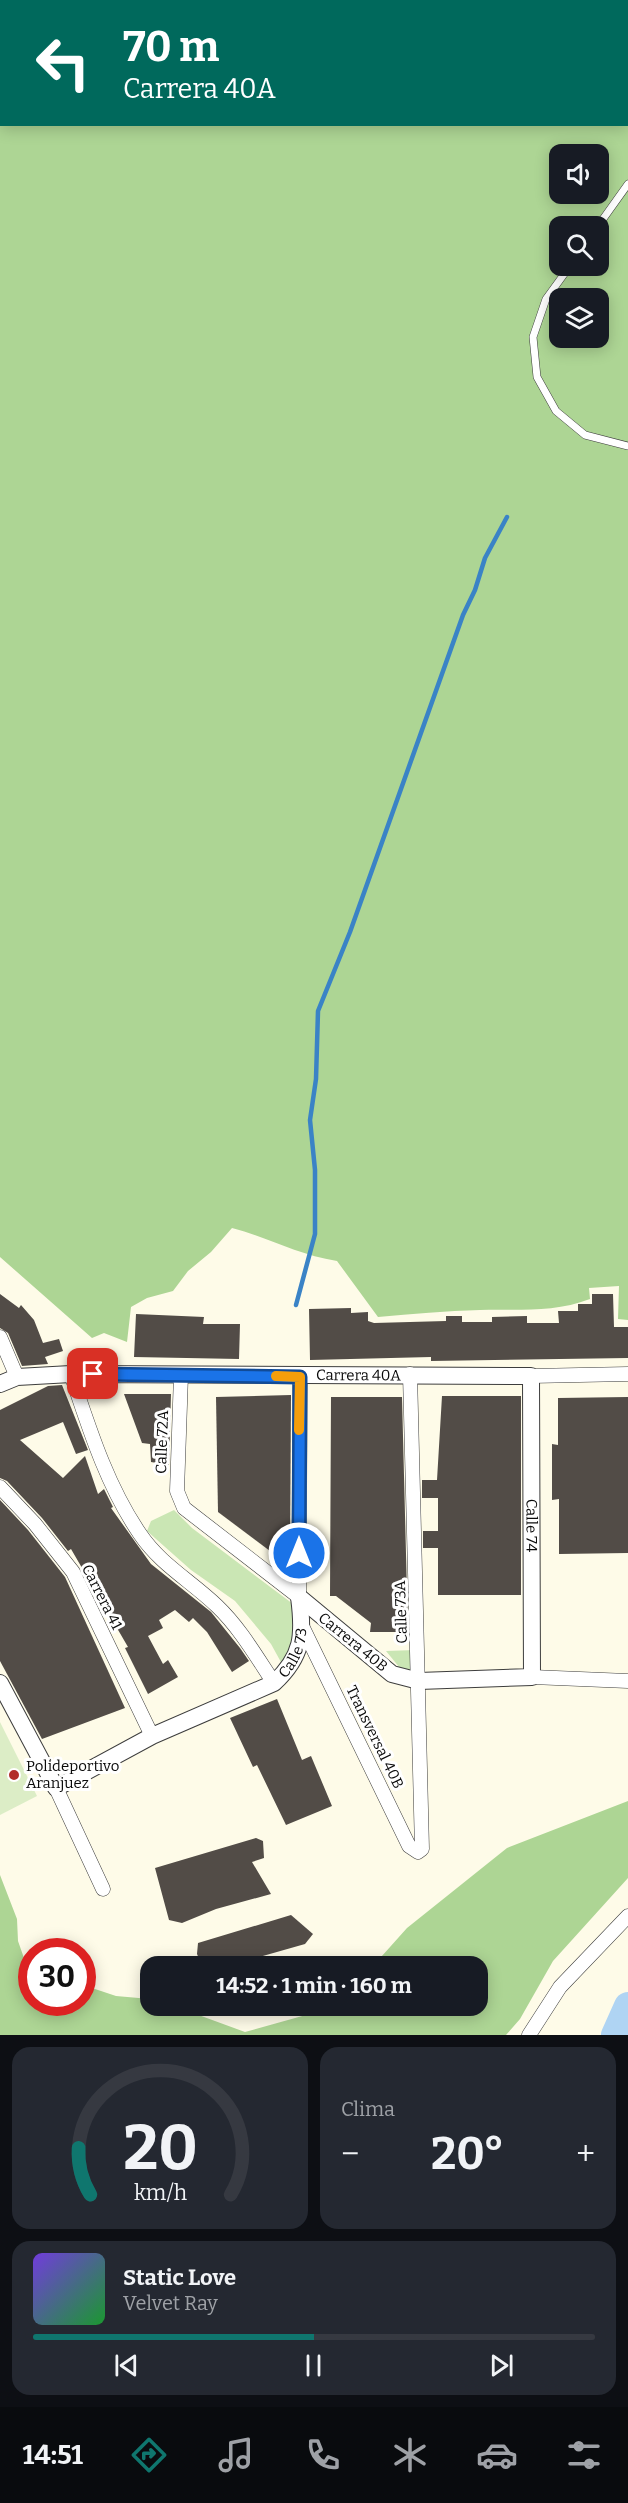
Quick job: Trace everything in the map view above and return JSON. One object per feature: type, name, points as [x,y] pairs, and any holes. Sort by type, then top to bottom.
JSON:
[{"type":"street","points":[[0,1337],[17,1377]]},
{"type":"street","points":[[71,1374],[92,1437],[140,1534],[165,1564],[215,1604],[237,1627],[274,1683]]},
{"type":"street","name":"Carrera 40A","points":[[0,1384],[17,1377],[71,1374],[300,1377],[410,1374],[531,1376],[628,1374]]},
{"type":"street","name":"Calle 73A","points":[[410,1374],[422,1849]]},
{"type":"street","name":"Calle 72A","points":[[181,1375],[177,1491],[184,1508]]},
{"type":"street","name":"Calle 74","points":[[531,1376],[532,1677]]},
{"type":"street","name":"Calle 73","points":[[56,1788],[152,1736],[274,1683],[290,1668],[303,1628],[299,1598],[300,1377]]},
{"type":"street","name":"Carrera 41","points":[[0,1487],[35,1524],[73,1572],[152,1736]]},
{"type":"street","name":"Carrera 40B","points":[[184,1508],[392,1674],[419,1681],[532,1677],[628,1681]]},
{"type":"street","name":"Transversal 40B","points":[[303,1628],[409,1846],[412,1851],[422,1849]]},
{"type":"street","points":[[0,1683],[56,1788],[102,1889]]},
{"type":"street","points":[[529,2035],[560,1987],[628,1916]]},
{"type":"lane","points":[[605,216],[628,184]]},
{"type":"lane","points":[[563,276],[546,299],[533,337],[537,376],[556,411],[585,435],[628,446]]},
{"type":"green space","points":[[0,126],[628,126],[628,1320],[618,1319],[619,1286],[589,1288],[590,1299],[549,1308],[454,1311],[378,1317],[337,1261],[309,1255],[232,1228],[211,1252],[188,1271],[173,1291],[147,1298],[131,1307],[127,1342],[104,1333],[92,1338],[0,1257]]},
{"type":"green space","points":[[174,1510],[192,1528],[293,1604],[296,1619],[295,1635],[282,1664],[271,1644],[235,1601],[191,1570],[147,1531],[151,1521]]},
{"type":"green space","points":[[416,1650],[414,1675],[404,1673],[386,1651]]},
{"type":"green space","name":"Polideportivo Aranjuez","points":[[0,1722],[37,1796],[0,1815]]},
{"type":"green space","points":[[628,1801],[628,1878],[553,1961],[520,2019],[506,2035],[0,2035],[0,1875],[17,1919],[18,2016],[96,2016],[96,1989],[116,1996],[140,1998],[140,2016],[201,2016],[245,2032],[302,2016],[488,2016],[488,1956],[382,1956],[407,1928],[507,1848]]},
{"type":"building","points":[[0,1294],[19,1308],[21,1305],[34,1320],[43,1343],[59,1339],[63,1351],[45,1357],[48,1364],[22,1366],[8,1333],[0,1328]]},
{"type":"building","points":[[592,1294],[613,1294],[614,1327],[628,1327],[628,1358],[431,1361],[431,1357],[310,1360],[309,1309],[351,1308],[351,1313],[368,1312],[368,1321],[374,1323],[446,1321],[446,1316],[462,1316],[462,1322],[492,1322],[492,1317],[527,1316],[527,1323],[559,1323],[558,1311],[578,1311],[578,1304],[592,1304]]},
{"type":"building","points":[[136,1314],[204,1317],[203,1324],[240,1324],[239,1359],[134,1357]]},
{"type":"building","points":[[62,1385],[88,1450],[76,1454],[63,1422],[20,1440],[63,1478],[85,1456],[98,1494],[104,1489],[113,1507],[111,1508],[151,1564],[211,1612],[249,1661],[232,1672],[207,1632],[193,1618],[189,1622],[175,1610],[159,1620],[163,1628],[148,1636],[163,1664],[168,1660],[178,1677],[148,1694],[125,1648],[128,1647],[71,1549],[68,1551],[42,1518],[7,1481],[0,1478],[0,1410],[48,1386]]},
{"type":"building","points":[[124,1394],[171,1394],[169,1465],[151,1462],[150,1444],[142,1443]]},
{"type":"building","points":[[291,1395],[290,1566],[218,1512],[216,1397]]},
{"type":"building","points":[[442,1396],[521,1396],[521,1595],[438,1595],[438,1548],[423,1548],[423,1531],[438,1531],[438,1498],[422,1498],[422,1480],[437,1480]]},
{"type":"building","points":[[331,1397],[402,1397],[408,1632],[370,1632],[371,1623],[336,1596],[330,1596]]},
{"type":"building","points":[[628,1397],[628,1553],[559,1554],[559,1499],[552,1500],[552,1444],[558,1445],[558,1398]]},
{"type":"building","points":[[0,1500],[28,1530],[65,1577],[125,1708],[42,1739],[0,1661]]},
{"type":"building","points":[[277,1699],[302,1760],[311,1756],[332,1806],[286,1825],[257,1765],[253,1767],[230,1718]]},
{"type":"building","points":[[256,1838],[263,1841],[264,1858],[252,1862],[271,1894],[216,1909],[182,1923],[169,1920],[155,1868]]},
{"type":"building","points":[[291,1915],[313,1934],[305,1944],[262,1956],[198,1956],[198,1943]]},
{"type":"waterway","points":[[296,1305],[315,1234],[315,1170],[310,1120],[316,1079],[318,1011],[350,932],[463,615],[475,590],[485,558],[507,517]]},
{"type":"waterway","points":[[615,2035],[628,2006]]},
{"type":"slow traffic","points":[[276,1376],[300,1377],[299,1430]]},
{"type":"place","name":"Polideportivo Aranjuez","points":[[14,1775]]},
{"type":"route","points":[[93,1374],[300,1377],[299,1553]]}]
